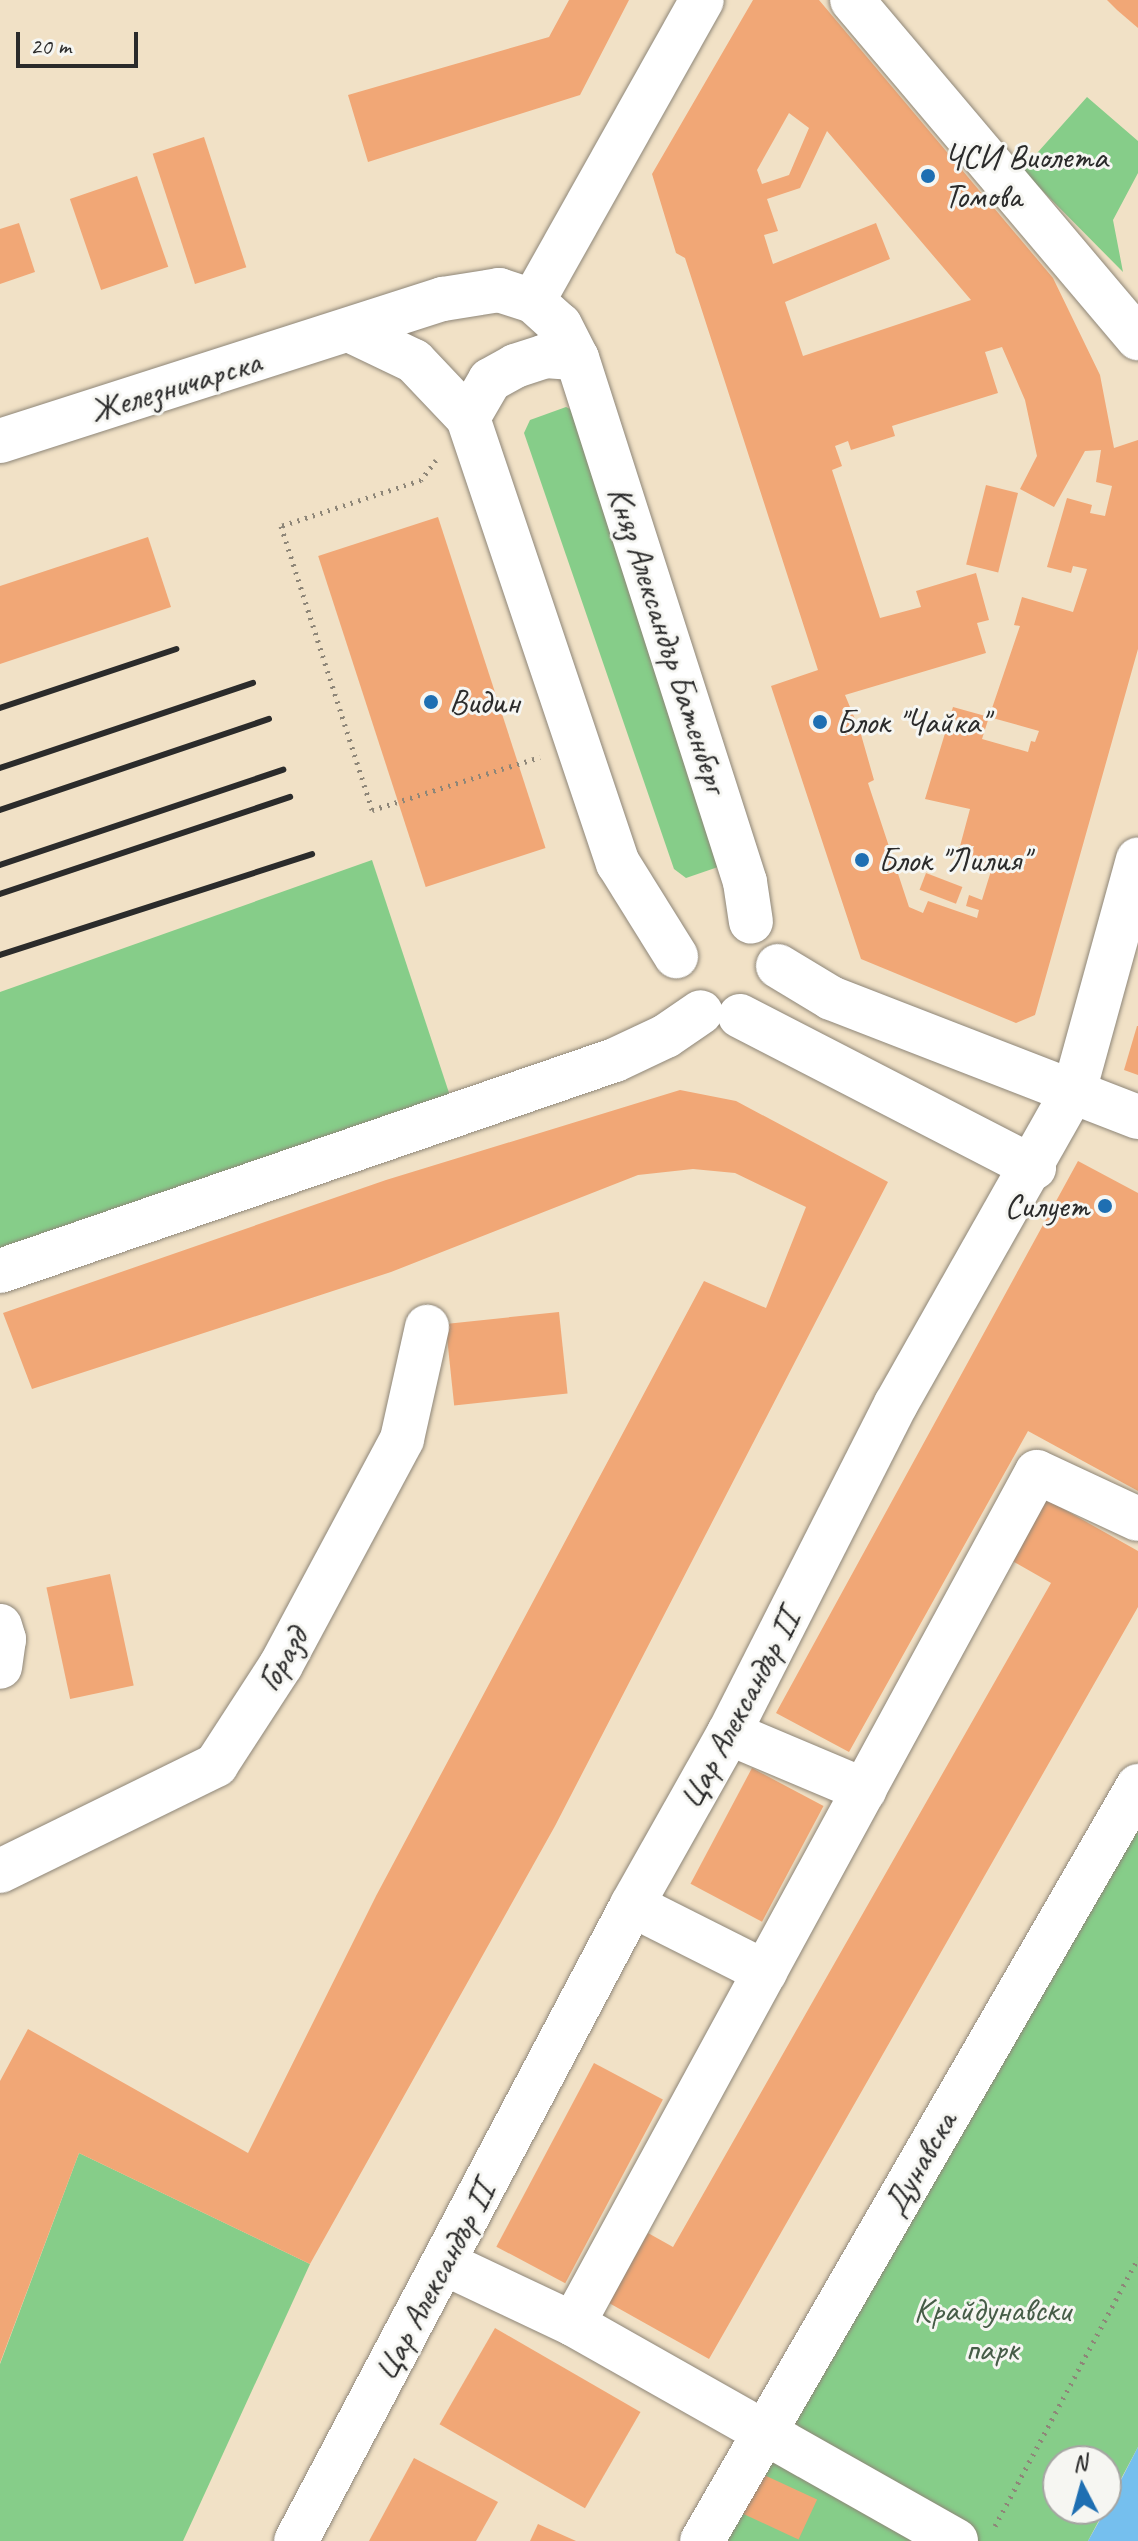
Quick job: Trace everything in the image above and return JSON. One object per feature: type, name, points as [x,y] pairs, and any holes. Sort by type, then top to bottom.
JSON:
[{"type":"street","points":[[533,301],[702,0]]},
{"type":"street","points":[[852,0],[1138,338]]},
{"type":"street","name":"Княз Александър Батенберг","points":[[351,331],[443,299],[499,290],[533,301],[560,325],[577,358],[745,882],[751,922],[770,940],[778,966]]},
{"type":"street","points":[[351,331],[414,361],[468,418],[618,863],[676,956],[678,987],[721,1014],[1034,1168]]},
{"type":"street","name":"Железничарска","points":[[0,441],[351,331]]},
{"type":"street","points":[[468,418],[490,380],[515,366],[545,356],[577,358]]},
{"type":"street","name":"Цар Александър II","points":[[296,2541],[632,1905],[729,1733],[896,1404],[1034,1168],[1075,1088],[1138,860]]},
{"type":"street","points":[[676,956],[691,929],[704,921],[736,917],[751,922]]},
{"type":"street","points":[[0,1271],[615,1060],[666,1036],[769,997],[778,966],[831,998],[1075,1088],[1138,1117]]},
{"type":"street","name":"Горазд","points":[[0,1871],[216,1765],[281,1665],[402,1439],[427,1327]]},
{"type":"street","points":[[573,2324],[1037,1472],[1138,1519]]},
{"type":"street","points":[[0,1626],[4,1639],[0,1667]]},
{"type":"street","points":[[729,1733],[864,1790]]},
{"type":"street","name":"Дунавска","points":[[702,2541],[1138,1786]]},
{"type":"street","points":[[632,1905],[765,1972]]},
{"type":"street","points":[[444,2263],[573,2324],[956,2541]]},
{"type":"path","points":[[468,418],[421,480],[281,526],[372,810],[517,764]]},
{"type":"path","points":[[987,2541],[1138,2258]]},
{"type":"green space","points":[[1087,97],[1138,141],[1138,173],[1113,220],[1123,272],[1022,170]]},
{"type":"green space","points":[[566,407],[580,414],[718,867],[686,878],[674,869],[524,433],[530,420]]},
{"type":"green space","points":[[372,860],[456,1114],[0,1271],[0,992]]},
{"type":"green space","name":"Крайдунавски парк","points":[[1138,1786],[1138,2447],[1122,2477],[1122,2445],[1042,2445],[1042,2525],[1096,2525],[1088,2541],[720,2541]]},
{"type":"green space","points":[[79,2153],[310,2264],[183,2541],[0,2541],[0,2364]]},
{"type":"water","points":[[1138,2447],[1138,2541],[1088,2541],[1097,2525],[1122,2525],[1122,2478]]},
{"type":"building","points":[[569,0],[629,0],[580,95],[368,162],[348,95],[549,37]]},
{"type":"building","points":[[753,0],[819,0],[1053,278],[1100,375],[1114,448],[1138,440],[1138,649],[1035,1015],[1016,1023],[861,959],[771,686],[818,670],[685,258],[676,253],[652,174]],"holes":[[[789,113],[809,128],[789,175],[762,184],[757,170]],[[827,131],[971,300],[803,356],[785,302],[890,259],[876,223],[773,264],[764,235],[778,231],[767,199],[800,188]],[[1002,347],[1025,400],[1037,456],[1020,489],[1054,507],[1085,451],[1101,450],[1096,482],[1112,486],[1105,516],[1090,513],[1092,505],[1067,498],[1047,567],[1071,573],[1073,566],[1087,569],[1073,612],[1022,597],[1014,625],[1020,626],[989,717],[953,707],[925,799],[970,809],[956,861],[991,871],[982,900],[969,895],[966,906],[979,910],[977,918],[928,901],[923,913],[909,907],[868,783],[874,780],[860,731],[845,695],[986,653],[977,623],[989,620],[976,573],[916,591],[921,607],[880,618],[832,470],[842,466],[835,446],[848,441],[851,450],[895,436],[892,426],[998,393],[985,352]],[[989,717],[1039,731],[1035,742],[1031,741],[1028,752],[982,739]]]},
{"type":"building","points":[[1107,0],[1138,0],[1138,28],[1117,10]]},
{"type":"building","points":[[204,137],[246,267],[195,284],[153,154]]},
{"type":"building","points":[[137,176],[168,267],[101,290],[70,199]]},
{"type":"building","points":[[19,223],[35,272],[0,284],[0,229]]},
{"type":"building","points":[[986,485],[1018,493],[998,573],[966,565]]},
{"type":"building","points":[[438,517],[546,848],[426,887],[318,556]]},
{"type":"building","points":[[148,537],[171,607],[0,664],[0,586]]},
{"type":"building","points":[[926,873],[962,887],[956,904],[920,890]]},
{"type":"building","points":[[1138,1026],[1138,1075],[1124,1070]]},
{"type":"building","points":[[680,1090],[736,1101],[888,1182],[555,1826],[310,2264],[79,2153],[0,2363],[0,2081],[28,2029],[248,2153],[376,1896],[704,1281],[766,1308],[806,1207],[735,1173],[693,1169],[638,1175],[391,1272],[32,1389],[3,1313],[386,1180]]},
{"type":"building","points":[[1078,1161],[1138,1193],[1138,1491],[1028,1431],[849,1752],[776,1713]]},
{"type":"building","points":[[559,1312],[568,1394],[454,1405],[446,1324]]},
{"type":"building","points":[[1044,1498],[1138,1551],[1138,1607],[709,2359],[609,2303],[648,2233],[673,2247],[1051,1583],[1009,1559]]},
{"type":"building","points":[[110,1574],[134,1686],[70,1699],[46,1588]]},
{"type":"building","points":[[752,1768],[824,1806],[762,1922],[690,1884]]},
{"type":"building","points":[[594,2063],[663,2100],[565,2283],[496,2247]]},
{"type":"building","points":[[495,2328],[640,2412],[585,2508],[440,2424]]},
{"type":"building","points":[[414,2458],[498,2502],[476,2541],[369,2541]]},
{"type":"building","points":[[760,2473],[817,2500],[799,2540],[741,2513]]},
{"type":"building","points":[[538,2524],[576,2541],[530,2541]]},
{"type":"railway","points":[[0,708],[176,649]]},
{"type":"railway","points":[[0,768],[253,683]]},
{"type":"railway","points":[[0,810],[269,719]]},
{"type":"railway","points":[[0,865],[283,770]]},
{"type":"railway","points":[[0,894],[290,797]]},
{"type":"railway","points":[[0,955],[312,854]]},
{"type":"place","name":"ЧСИ Виолета Томова","points":[[928,176]]},
{"type":"place","name":"Видин","points":[[431,702]]},
{"type":"place","name":"Блок \"Чайка\"","points":[[820,722]]},
{"type":"place","name":"Блок \"Лилия\"","points":[[862,860]]},
{"type":"place","name":"Силует","points":[[1105,1206]]}]
